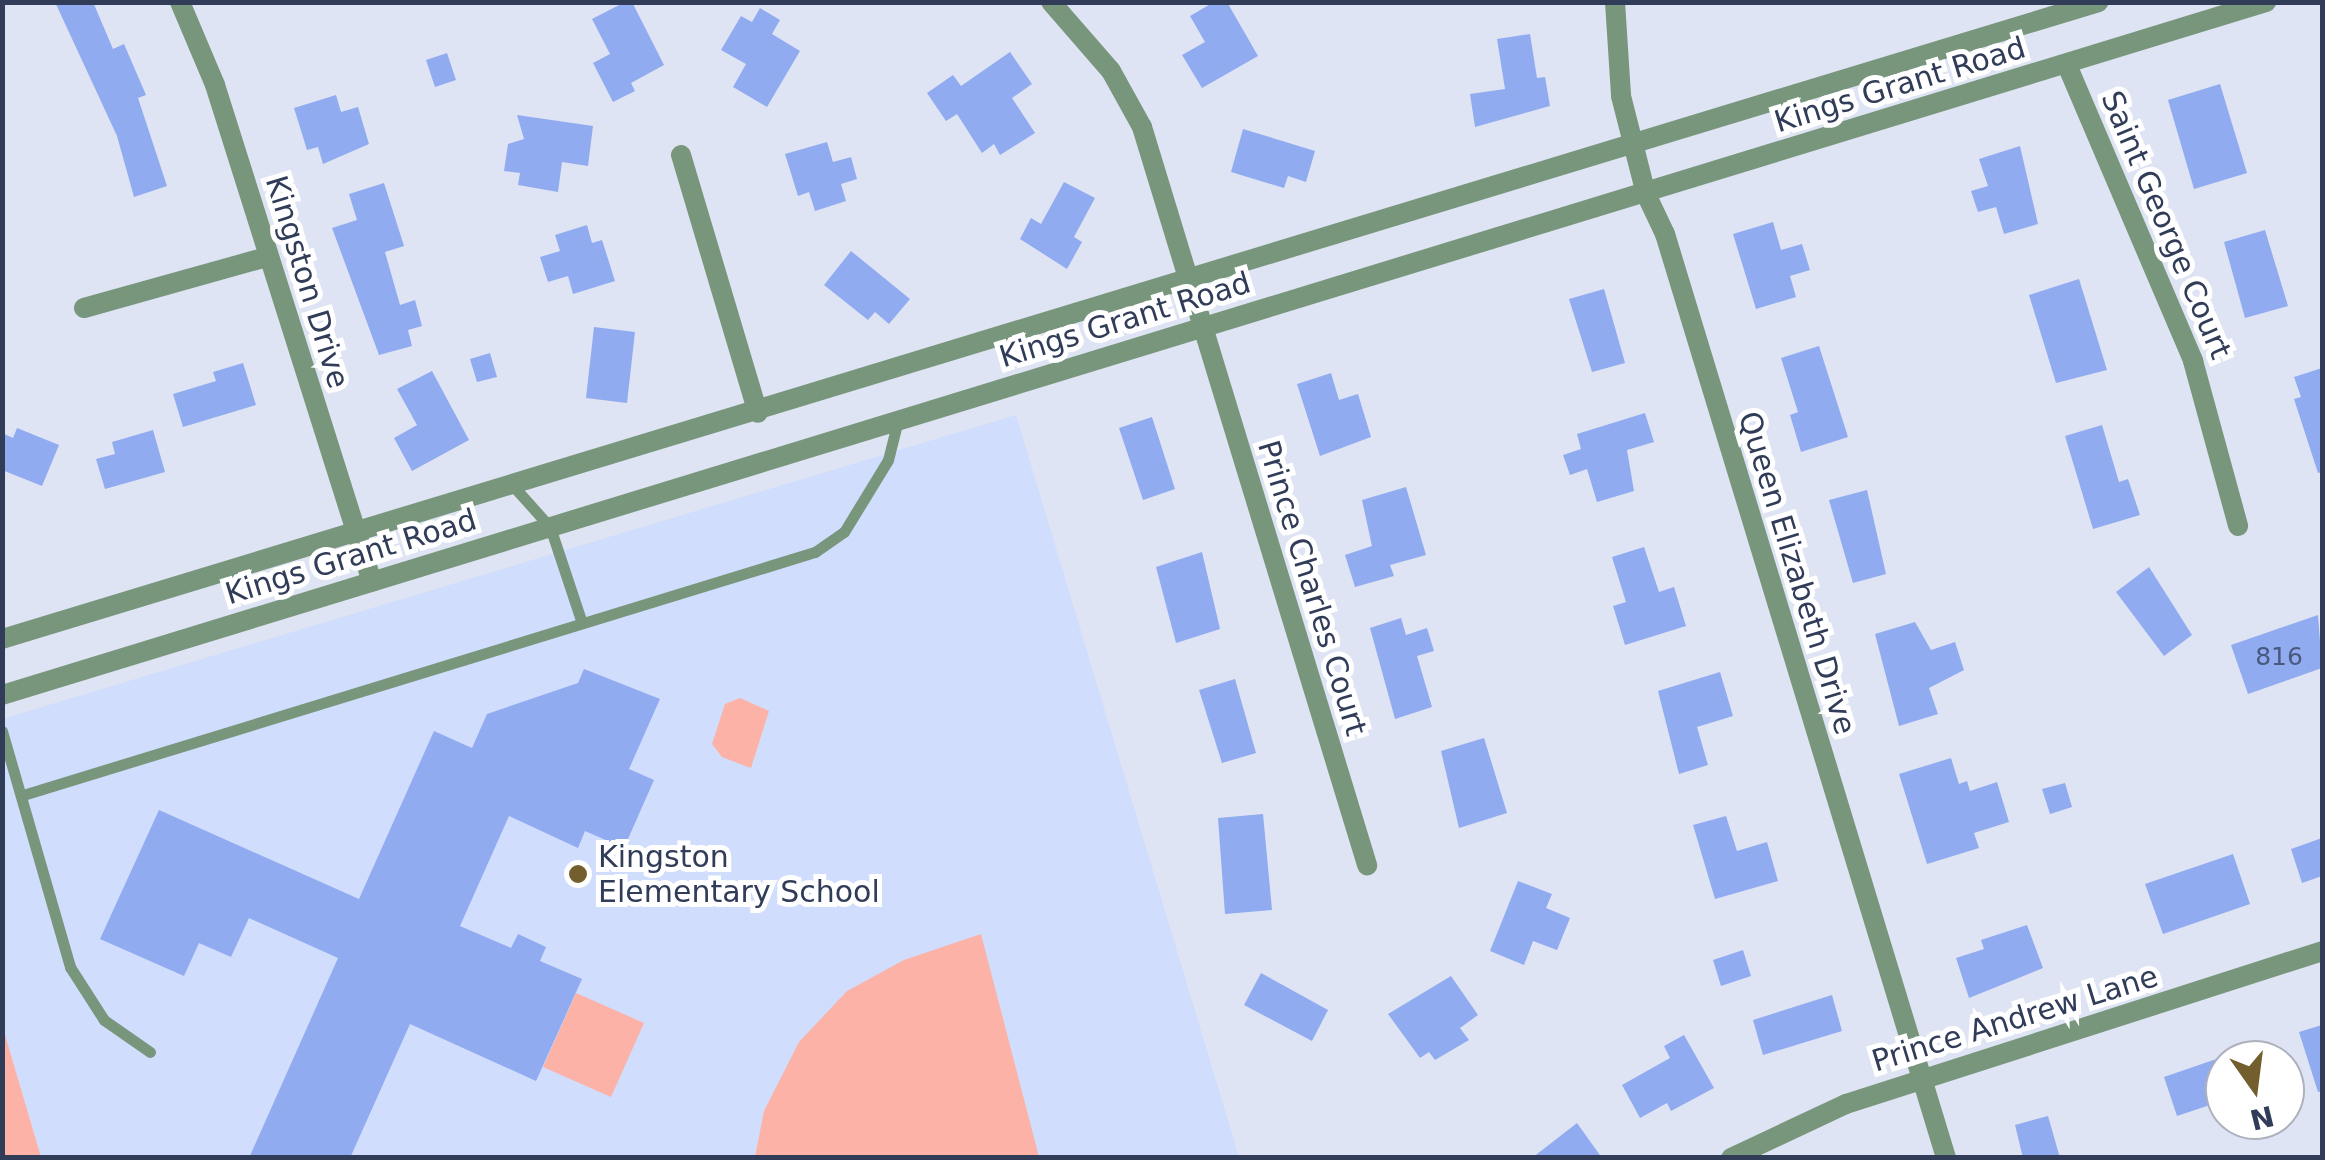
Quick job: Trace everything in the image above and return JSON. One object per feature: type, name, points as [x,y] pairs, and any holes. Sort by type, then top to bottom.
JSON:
[{"type":"street","name":"Kingston Drive","points":[[180,2],[215,85],[372,582]]},
{"type":"street","name":"Prince Charles Court","points":[[1050,2],[1131,101],[1198,329],[1367,864]]},
{"type":"street","name":"Queen Elizabeth Drive","points":[[1614,2],[1614,46],[1632,145],[1646,194],[1665,234],[1946,1158]]},
{"type":"street","name":"Kings Grant Road","points":[[2,639],[516,488],[2098,2]]},
{"type":"street","name":"Kings Grant Road","points":[[2,695],[2266,2]]},
{"type":"street","name":"Saint George Court","points":[[2067,65],[2193,361],[2238,526]]},
{"type":"street","points":[[681,156],[758,413]]},
{"type":"street","points":[[84,308],[267,257]]},
{"type":"street","name":"Prince Andrew Lane","points":[[1731,1158],[1846,1104],[2322,951]]},
{"type":"lane","points":[[23,795],[828,546],[844,532],[888,460],[898,420]]},
{"type":"lane","points":[[516,488],[550,527],[582,624]]},
{"type":"lane","points":[[2,731],[84,995],[104,1020],[150,1052]]},
{"type":"shaded area","name":"Kingston Elementary School","points":[[1016,415],[1239,1157],[41,1157],[3,1028],[2,719]]},
{"type":"shaded area","points":[[740,698],[769,711],[751,768],[722,757],[712,744],[725,704]]},
{"type":"shaded area","points":[[981,934],[1039,1157],[755,1157],[764,1111],[799,1042],[847,991],[904,960]]},
{"type":"shaded area","points":[[576,993],[644,1023],[611,1097],[543,1067]]},
{"type":"shaded area","points":[[3,1028],[41,1157],[3,1157]]},
{"type":"building","points":[[55,2],[93,2],[113,49],[124,44],[146,95],[138,98],[167,186],[134,197],[117,136]]},
{"type":"building","points":[[632,2],[664,65],[631,83],[635,91],[613,102],[593,63],[610,54],[592,19]]},
{"type":"building","points":[[1214,2],[1227,2],[1258,56],[1202,88],[1182,55],[1205,42],[1190,16]]},
{"type":"building","points":[[760,8],[780,20],[772,34],[800,51],[767,107],[733,87],[746,64],[721,50],[741,16],[752,22]]},
{"type":"building","points":[[1530,34],[1537,78],[1545,77],[1550,106],[1475,127],[1470,94],[1505,89],[1497,39]]},
{"type":"building","points":[[1010,52],[1032,84],[1012,98],[1035,133],[1000,155],[994,144],[982,153],[957,114],[946,121],[927,93],[953,75],[961,86]]},
{"type":"building","points":[[447,53],[456,80],[435,87],[426,60]]},
{"type":"building","points":[[2220,84],[2247,173],[2194,189],[2168,100]]},
{"type":"building","points":[[336,95],[341,112],[358,107],[369,144],[323,164],[318,147],[307,150],[294,108]]},
{"type":"building","points":[[517,115],[593,126],[588,166],[562,162],[558,192],[518,185],[520,173],[504,171],[508,144],[524,139]]},
{"type":"building","points":[[1243,129],[1315,151],[1306,182],[1288,176],[1284,188],[1231,172]]},
{"type":"building","points":[[827,142],[833,162],[851,157],[857,179],[841,184],[846,201],[815,211],[809,192],[798,196],[785,154]]},
{"type":"building","points":[[2020,146],[2038,224],[2004,234],[1996,207],[1978,212],[1971,191],[1988,186],[1979,159]]},
{"type":"building","points":[[1064,182],[1095,198],[1074,237],[1082,242],[1067,269],[1020,239],[1031,218],[1041,224]]},
{"type":"building","points":[[384,183],[404,246],[385,252],[400,305],[415,300],[422,326],[408,330],[412,346],[379,355],[332,228],[357,220],[349,194]]},
{"type":"building","points":[[1773,222],[1781,250],[1802,244],[1810,270],[1790,276],[1796,297],[1756,309],[1733,234]]},
{"type":"building","points":[[587,225],[592,243],[602,240],[615,281],[573,294],[568,276],[548,282],[540,257],[560,251],[555,235]]},
{"type":"building","points":[[2265,230],[2288,306],[2245,318],[2224,242]]},
{"type":"building","points":[[851,251],[910,299],[889,324],[875,312],[868,320],[824,285]]},
{"type":"building","points":[[2079,279],[2107,370],[2056,383],[2029,295]]},
{"type":"building","points":[[1604,289],[1625,363],[1592,372],[1569,299]]},
{"type":"building","points":[[594,327],[635,332],[627,403],[586,398]]},
{"type":"building","points":[[1819,346],[1848,437],[1801,452],[1790,415],[1798,412],[1781,358]]},
{"type":"building","points":[[490,353],[497,377],[477,382],[470,359]]},
{"type":"building","points":[[243,363],[256,405],[183,427],[173,394],[216,381],[213,372]]},
{"type":"building","points":[[2322,368],[2322,472],[2318,473],[2294,399],[2301,397],[2294,377]]},
{"type":"building","points":[[432,371],[469,440],[412,471],[394,438],[417,425],[397,389]]},
{"type":"building","points":[[1331,373],[1339,400],[1358,394],[1371,437],[1320,456],[1297,384]]},
{"type":"building","points":[[1645,413],[1654,442],[1627,450],[1634,491],[1597,502],[1587,469],[1570,475],[1563,455],[1581,449],[1577,434]]},
{"type":"building","points":[[1152,417],[1175,489],[1143,500],[1119,428]]},
{"type":"building","points":[[2102,425],[2119,482],[2128,479],[2140,515],[2093,529],[2065,436]]},
{"type":"building","points":[[17,428],[59,445],[42,486],[2,470],[2,433],[13,438]]},
{"type":"building","points":[[153,430],[165,472],[105,489],[96,459],[115,454],[112,442]]},
{"type":"building","points":[[1406,487],[1426,555],[1390,565],[1394,576],[1355,587],[1345,555],[1372,546],[1362,500]]},
{"type":"building","points":[[1867,490],[1886,574],[1853,583],[1829,500]]},
{"type":"building","points":[[1644,547],[1659,592],[1674,587],[1686,626],[1625,645],[1613,606],[1626,602],[1612,557]]},
{"type":"building","points":[[1202,552],[1220,629],[1176,643],[1156,567]]},
{"type":"building","points":[[2149,567],[2192,635],[2164,656],[2116,592]]},
{"type":"building","points":[[2318,615],[2322,668],[2248,694],[2231,645]]},
{"type":"building","points":[[1401,618],[1406,635],[1427,628],[1434,651],[1417,656],[1432,707],[1395,719],[1370,628]]},
{"type":"building","points":[[1915,622],[1931,650],[1955,642],[1964,670],[1929,688],[1938,714],[1899,726],[1875,634]]},
{"type":"building","name":"Kingston Elementary School","points":[[584,669],[660,699],[629,769],[654,780],[624,848],[585,831],[578,848],[509,816],[460,926],[511,948],[518,934],[546,947],[540,961],[582,979],[536,1081],[410,1024],[350,1158],[249,1158],[338,958],[249,918],[231,957],[199,943],[184,976],[100,939],[159,810],[359,899],[434,731],[472,748],[487,714],[578,683]]},
{"type":"building","points":[[1720,672],[1733,716],[1697,727],[1708,765],[1679,774],[1658,691]]},
{"type":"building","points":[[1235,679],[1256,753],[1222,763],[1199,690]]},
{"type":"building","points":[[1484,738],[1507,813],[1459,828],[1441,751]]},
{"type":"building","points":[[1951,758],[1959,784],[1967,781],[1970,791],[1997,782],[2009,822],[1974,833],[1979,848],[1927,864],[1899,774]]},
{"type":"building","points":[[2065,783],[2072,807],[2050,814],[2042,789]]},
{"type":"building","points":[[1263,814],[1272,910],[1225,914],[1218,818]]},
{"type":"building","points":[[1726,816],[1737,851],[1767,842],[1778,881],[1715,899],[1693,825]]},
{"type":"building","points":[[2322,838],[2322,876],[2302,883],[2291,849]]},
{"type":"building","points":[[2233,854],[2250,904],[2163,934],[2145,884]]},
{"type":"building","points":[[1518,881],[1552,894],[1546,908],[1570,918],[1557,950],[1533,941],[1524,965],[1490,951]]},
{"type":"building","points":[[2027,925],[2043,968],[1969,998],[1956,958],[1984,949],[1981,940]]},
{"type":"building","points":[[1743,950],[1751,976],[1721,986],[1713,960]]},
{"type":"building","points":[[1261,973],[1328,1010],[1312,1041],[1244,1005]]},
{"type":"building","points":[[1451,976],[1478,1015],[1460,1028],[1469,1040],[1435,1060],[1429,1052],[1420,1058],[1388,1014]]},
{"type":"building","points":[[1832,995],[1842,1031],[1763,1055],[1753,1020]]},
{"type":"building","points":[[2322,1025],[2322,1091],[2318,1092],[2305,1040],[2299,1032]]},
{"type":"building","points":[[1684,1035],[1714,1088],[1671,1111],[1667,1103],[1640,1118],[1622,1085],[1670,1058],[1664,1046]]},
{"type":"building","points":[[2205,1063],[2205,1107],[2177,1116],[2164,1077]]},
{"type":"building","points":[[2048,1116],[2060,1158],[2023,1158],[2015,1125]]},
{"type":"building","points":[[1577,1123],[1602,1158],[1532,1158]]},
{"type":"place","name":"Kingston Elementary School","points":[[578,874]]}]
